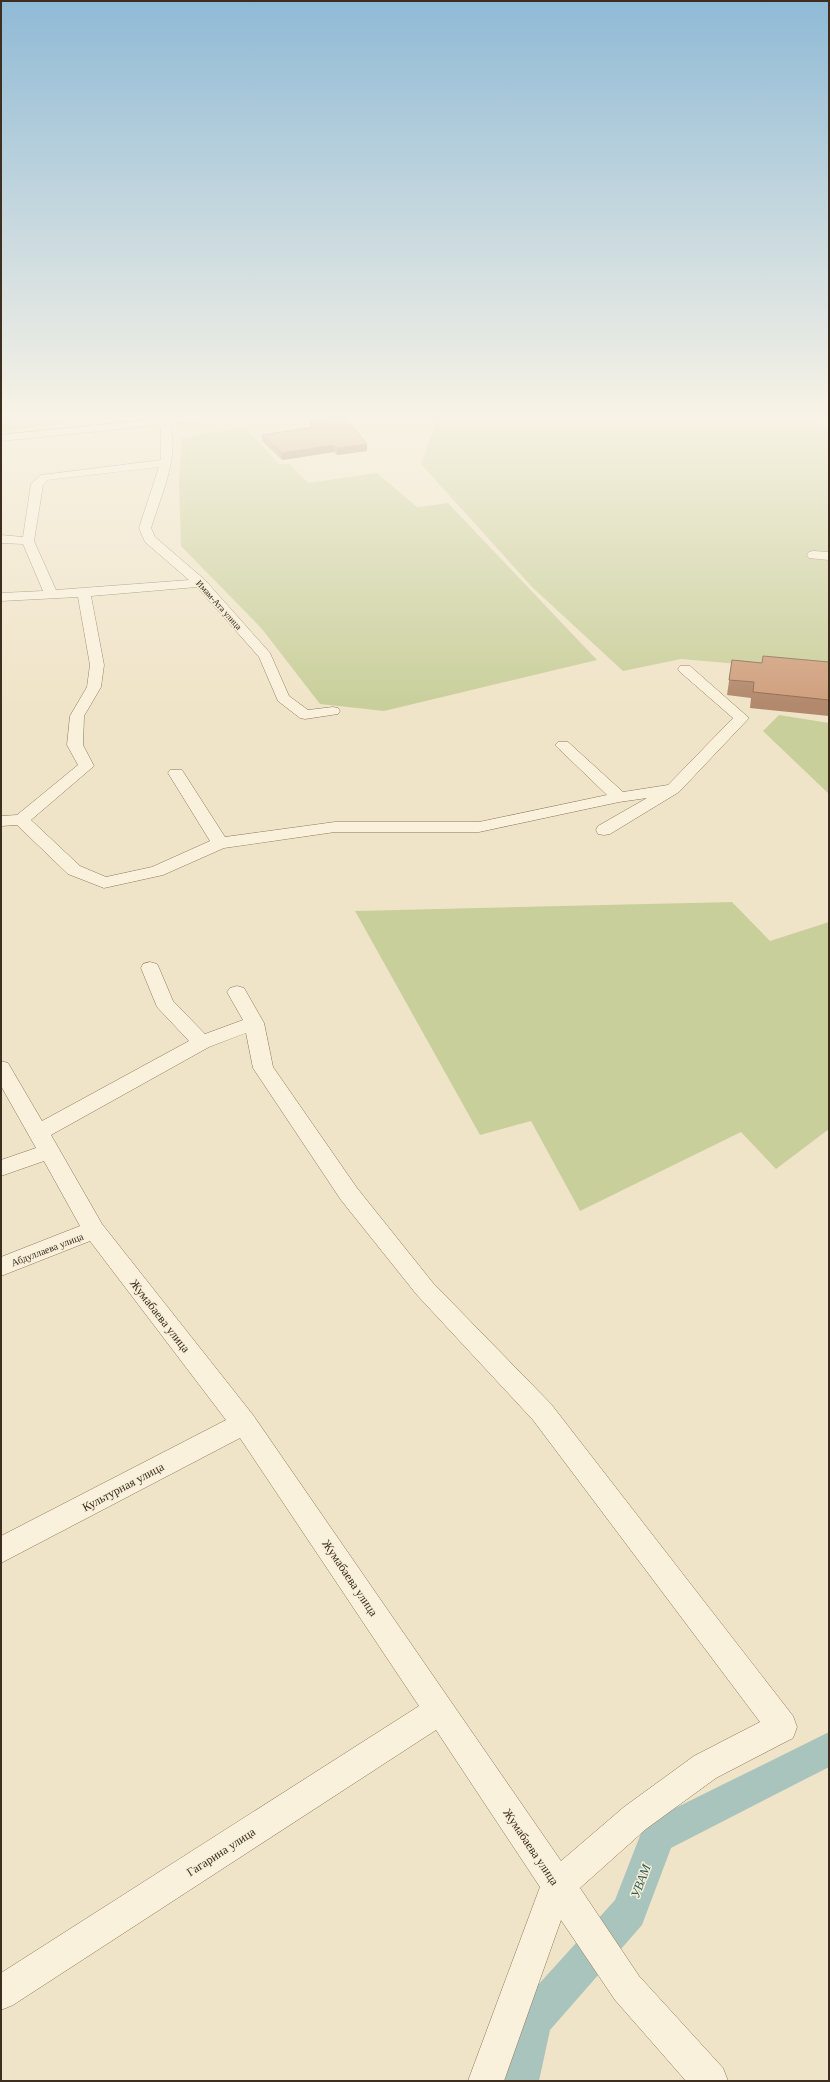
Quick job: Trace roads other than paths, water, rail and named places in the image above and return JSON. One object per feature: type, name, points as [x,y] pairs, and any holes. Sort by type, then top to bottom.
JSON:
[{"type":"street","points":[[34,509],[28,541],[51,594]]},
{"type":"street","name":"Имам-Ата улица","points":[[151,509],[145,528],[149,539],[200,583],[265,656],[283,698],[305,715],[333,711]]},
{"type":"street","points":[[1,539],[28,541]]},
{"type":"street","points":[[813,555],[829,556]]},
{"type":"street","points":[[1,597],[84,593],[200,583]]},
{"type":"street","points":[[1,821],[21,820],[86,766],[75,745],[77,716],[94,687],[97,665],[84,593]]},
{"type":"street","points":[[604,830],[673,789],[742,718],[685,669]]},
{"type":"street","points":[[563,745],[619,797]]},
{"type":"street","points":[[176,773],[220,843]]},
{"type":"street","points":[[21,820],[74,870],[104,883],[157,871],[220,843],[335,826],[480,827],[619,797],[673,789]]},
{"type":"street","points":[[150,968],[164,1003],[202,1042]]},
{"type":"street","points":[[238,992],[254,1022],[263,1068],[349,1194],[425,1289],[542,1412],[782,1728],[705,1767],[635,1818],[558,1886],[486,2081]]},
{"type":"street","points":[[1,1168],[202,1042],[254,1022]]},
{"type":"street","name":"Жумабаева улица","points":[[1,1068],[94,1230],[244,1423],[627,1988],[710,2081]]},
{"type":"street","name":"Абдуллаева улица","points":[[1,1267],[94,1230]]},
{"type":"street","name":"Культурная улица","points":[[1,1550],[244,1423]]},
{"type":"street","name":"Гагарина улица","points":[[1,1993],[440,1710]]},
{"type":"waterway","name":"УВАМ","points":[[519,2081],[533,2020],[629,1912],[658,1836],[829,1749]]}]
